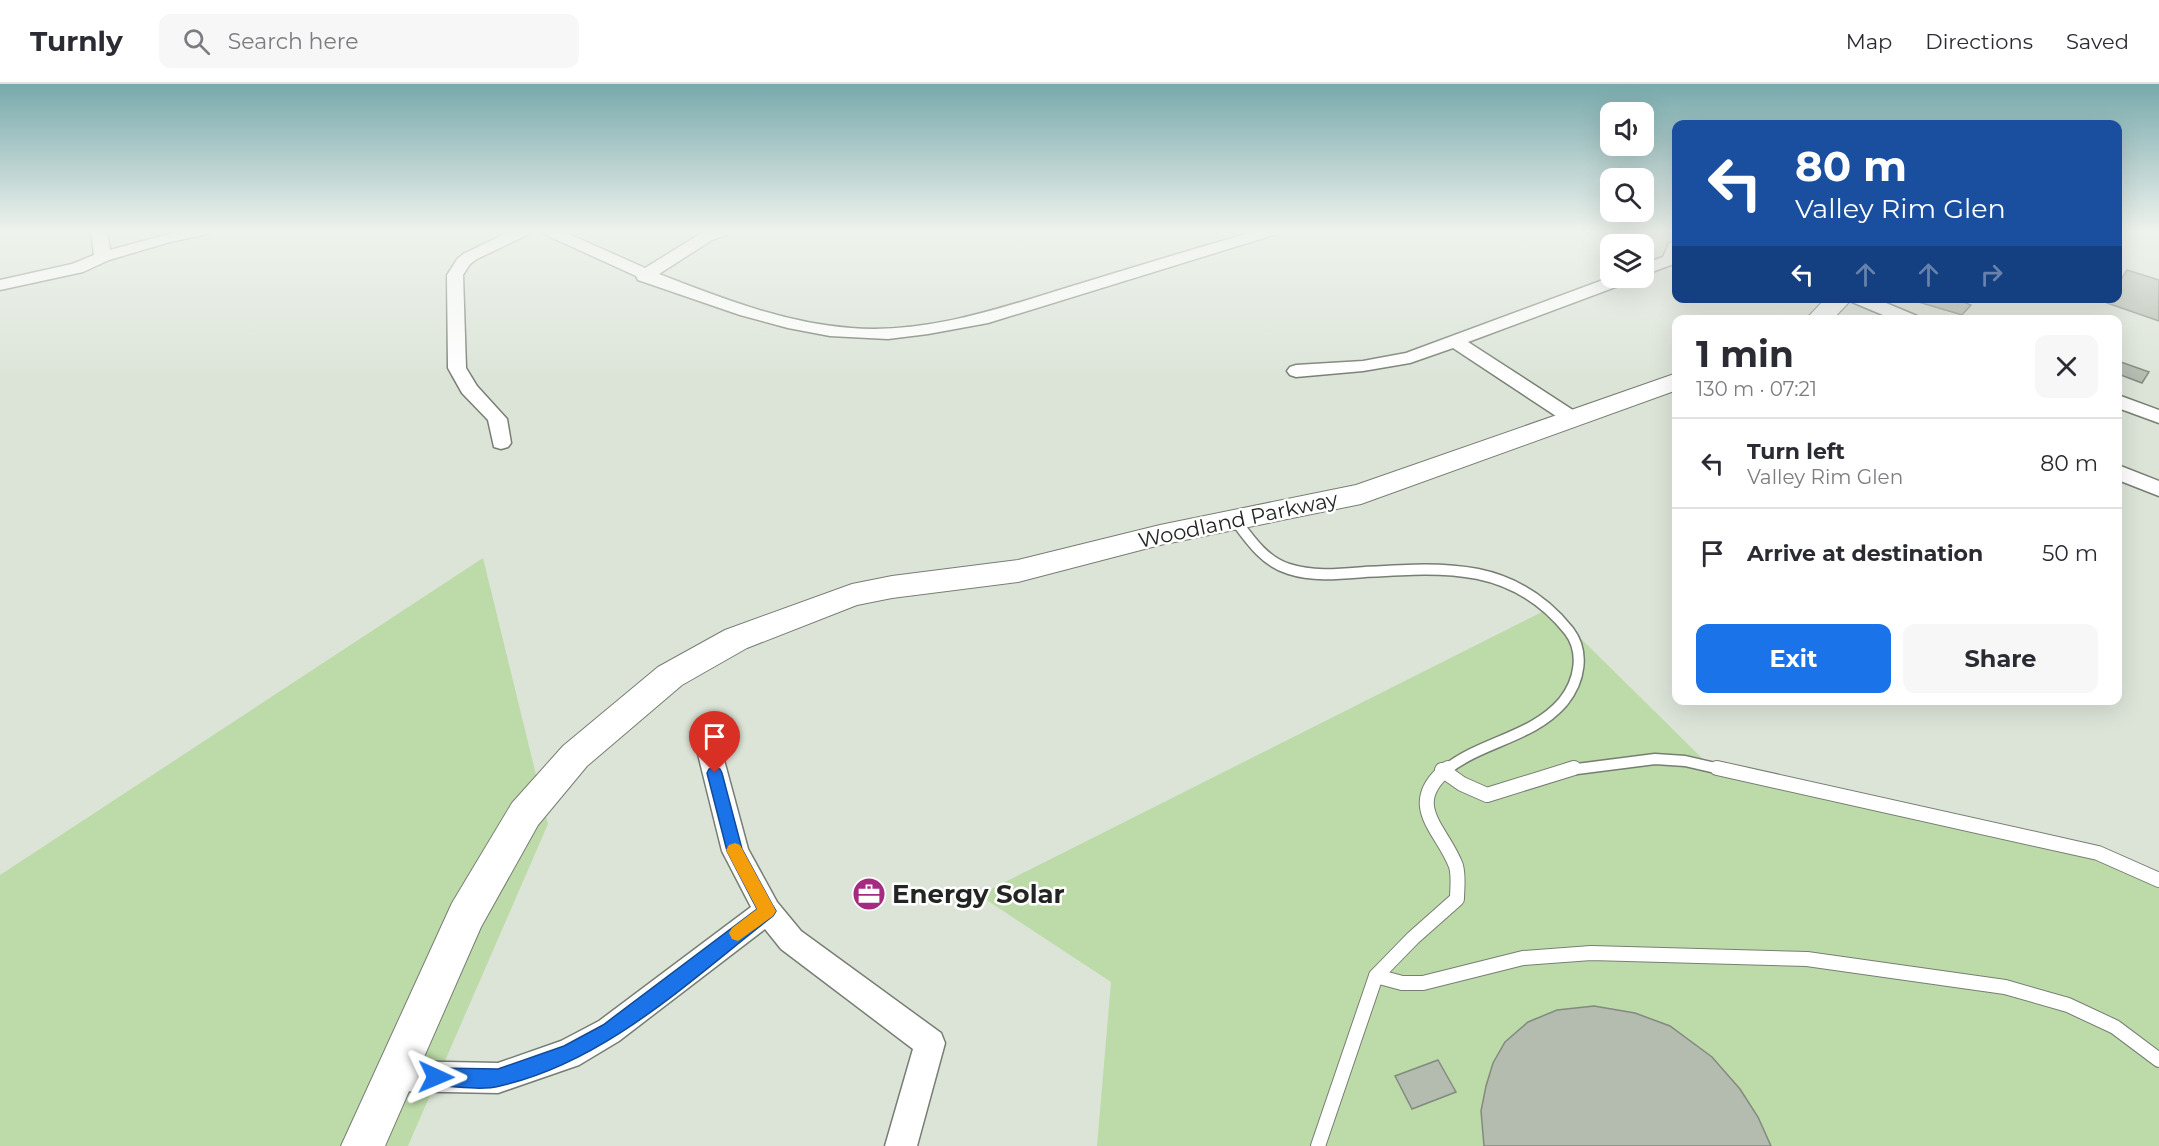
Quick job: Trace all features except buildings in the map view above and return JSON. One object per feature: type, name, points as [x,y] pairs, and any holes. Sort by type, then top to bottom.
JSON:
[{"type":"street","points":[[0,285],[20,281]]},
{"type":"street","points":[[455,281],[457,368],[469,389],[497,419],[501,443]]},
{"type":"street","points":[[657,281],[769,320],[796,327],[873,334],[933,330],[982,319],[1108,281]]},
{"type":"street","points":[[1296,371],[1363,366],[1398,360],[1600,287]]},
{"type":"street","points":[[1822,315],[1836,303]]},
{"type":"street","points":[[1870,303],[1899,315]]},
{"type":"street","points":[[1454,341],[1572,418]]},
{"type":"street","name":"Woodland Parkway","points":[[363,1146],[466,916],[525,814],[575,756],[670,676],[736,639],[852,595],[892,587],[1018,571],[1160,535],[1361,494],[1672,383]]},
{"type":"street","points":[[2122,403],[2159,417]]},
{"type":"street","points":[[2122,474],[2159,489]]},
{"type":"street","points":[[705,734],[735,851],[767,911],[791,940],[930,1044],[901,1146]]},
{"type":"street","points":[[394,1077],[498,1078],[568,1054],[609,1031],[767,911]]},
{"type":"lane","points":[[1236,521],[1268,558],[1287,569],[1322,575],[1456,568],[1515,584],[1536,597],[1564,625],[1580,651],[1573,687],[1557,707],[1535,727],[1451,762],[1434,778],[1428,795],[1426,816],[1456,867],[1457,899],[1413,938],[1376,976],[1318,1146]]},
{"type":"lane","points":[[1442,770],[1462,784],[1486,795],[1578,767],[1655,759],[1685,761],[2098,853],[2159,880]]},
{"type":"lane","points":[[1376,976],[1402,983],[1423,983],[1523,958],[1592,953],[1807,959],[2005,987],[2068,1005],[2115,1027],[2159,1060]]},
{"type":"green space","points":[[483,558],[548,824],[408,1146],[0,1146],[0,875]]},
{"type":"green space","points":[[1550,608],[1712,768],[2091,851],[2159,880],[2159,1146],[1097,1146],[1111,982],[979,895]]},
{"type":"slow traffic","points":[[735,850],[767,911],[738,933]]},
{"type":"place","name":"Energy Solar","points":[[869,894]]},
{"type":"route","points":[[436,1077],[498,1078],[568,1054],[609,1031],[767,911],[735,851],[715,773]]}]
